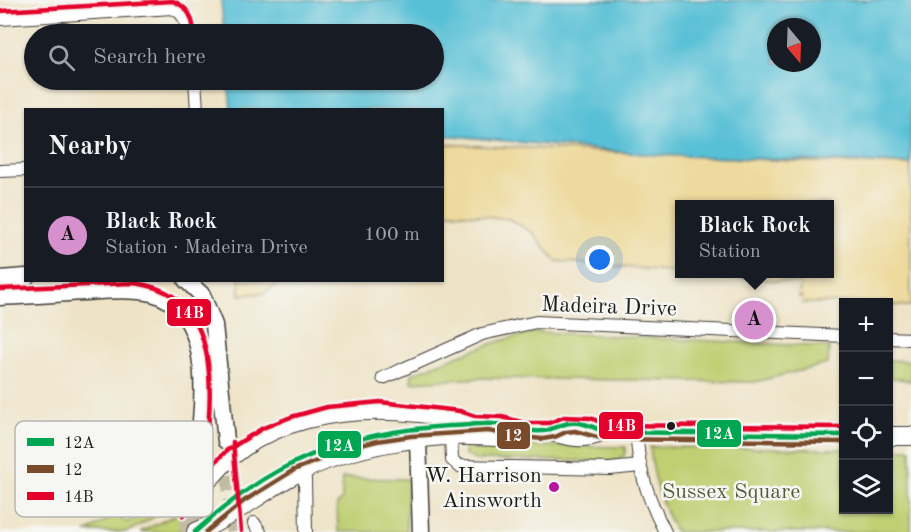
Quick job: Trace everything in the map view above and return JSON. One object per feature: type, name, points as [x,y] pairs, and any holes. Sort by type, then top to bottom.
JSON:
[{"type":"main road","points":[[213,475],[230,457],[258,439],[293,424],[328,414],[379,409],[459,418],[474,423]]},
{"type":"main road","points":[[213,513],[283,468],[326,449],[380,433],[405,429],[474,423],[501,424],[524,430],[552,431],[565,437],[582,438],[591,438],[604,432],[839,435]]},
{"type":"main road","points":[[195,532],[220,522],[253,499],[303,471],[366,448],[451,436],[501,437],[524,430]]},
{"type":"main road","points":[[893,436],[911,436]]},
{"type":"main road","points":[[195,532],[209,517]]},
{"type":"street","points":[[0,19],[172,8],[180,12],[185,24]]},
{"type":"street","points":[[196,90],[197,108]]},
{"type":"street","points":[[0,171],[24,170]]},
{"type":"street","points":[[0,279],[24,277]]},
{"type":"street","points":[[188,282],[202,296],[214,325],[226,441]]},
{"type":"street","points":[[0,297],[126,290],[154,294],[178,307],[188,320],[198,350],[201,421]]},
{"type":"street","name":"Madeira Drive","points":[[383,378],[482,334],[543,322],[839,336]]},
{"type":"street","points":[[893,338],[911,339]]},
{"type":"street","points":[[637,434],[640,466],[653,509],[665,532]]},
{"type":"street","points":[[451,436],[452,460],[459,466],[610,469],[640,466]]},
{"type":"street","points":[[418,439],[421,532]]},
{"type":"street","points":[[303,471],[306,532]]},
{"type":"green space","points":[[537,332],[829,347],[828,364],[755,382],[483,378],[411,382],[412,374],[489,345]]},
{"type":"green space","points":[[893,360],[911,361],[911,381],[893,378]]},
{"type":"green space","points":[[465,445],[626,447],[624,456],[613,461],[475,460],[465,455]]},
{"type":"green space","name":"Sussex Square","points":[[650,447],[839,449],[839,514],[893,514],[893,449],[911,449],[911,532],[676,532],[666,512],[653,469]]},
{"type":"green space","points":[[342,478],[408,479],[406,532],[338,532],[337,504],[342,499]]},
{"type":"green space","points":[[112,517],[121,517],[127,522],[139,517],[154,517],[127,532],[87,532]]},
{"type":"green space","points":[[171,517],[200,517],[177,532],[140,532]]},
{"type":"sand","points":[[444,144],[911,165],[911,306],[893,305],[893,298],[839,298],[839,303],[802,303],[803,297],[799,297],[800,283],[744,278],[834,278],[834,200],[675,200],[675,272],[556,261],[532,232],[509,219],[444,211]]},
{"type":"sand","points":[[239,282],[281,282],[264,293],[240,295]]},
{"type":"water","points":[[221,0],[911,0],[911,164],[654,155],[444,135],[444,108],[231,108],[229,90],[444,90],[444,24],[223,24]]},
{"type":"tunnel","points":[[227,451],[234,532]]},
{"type":"tunnel","points":[[187,532],[189,517]]},
{"type":"transit line","name":"14B","points":[[0,11],[173,1],[189,13],[192,24]]},
{"type":"transit line","name":"14B","points":[[0,289],[131,283],[166,292],[189,311],[202,338],[209,370],[208,421]]},
{"type":"transit line","name":"14B","points":[[213,465],[226,451],[263,428],[291,417],[327,407],[380,402],[460,411],[475,416],[502,417],[525,423],[549,423],[564,417],[591,418],[606,425],[839,427]]},
{"type":"transit line","name":"12A","points":[[213,516],[253,486],[312,455],[343,443],[411,429],[488,424],[539,431],[565,424],[580,423],[604,432],[839,435]]},
{"type":"transit line","name":"12","points":[[206,532],[244,501],[294,470],[349,448],[411,436],[488,431],[543,439],[575,431],[604,439],[839,442]]},
{"type":"transit line","name":"14B","points":[[233,442],[241,531]]},
{"type":"transit line","name":"12A","points":[[195,532],[212,517]]},
{"type":"place","name":"Black Rock","points":[[754,320]]},
{"type":"place","name":"W. Harrison Ainsworth","points":[[554,487]]}]
